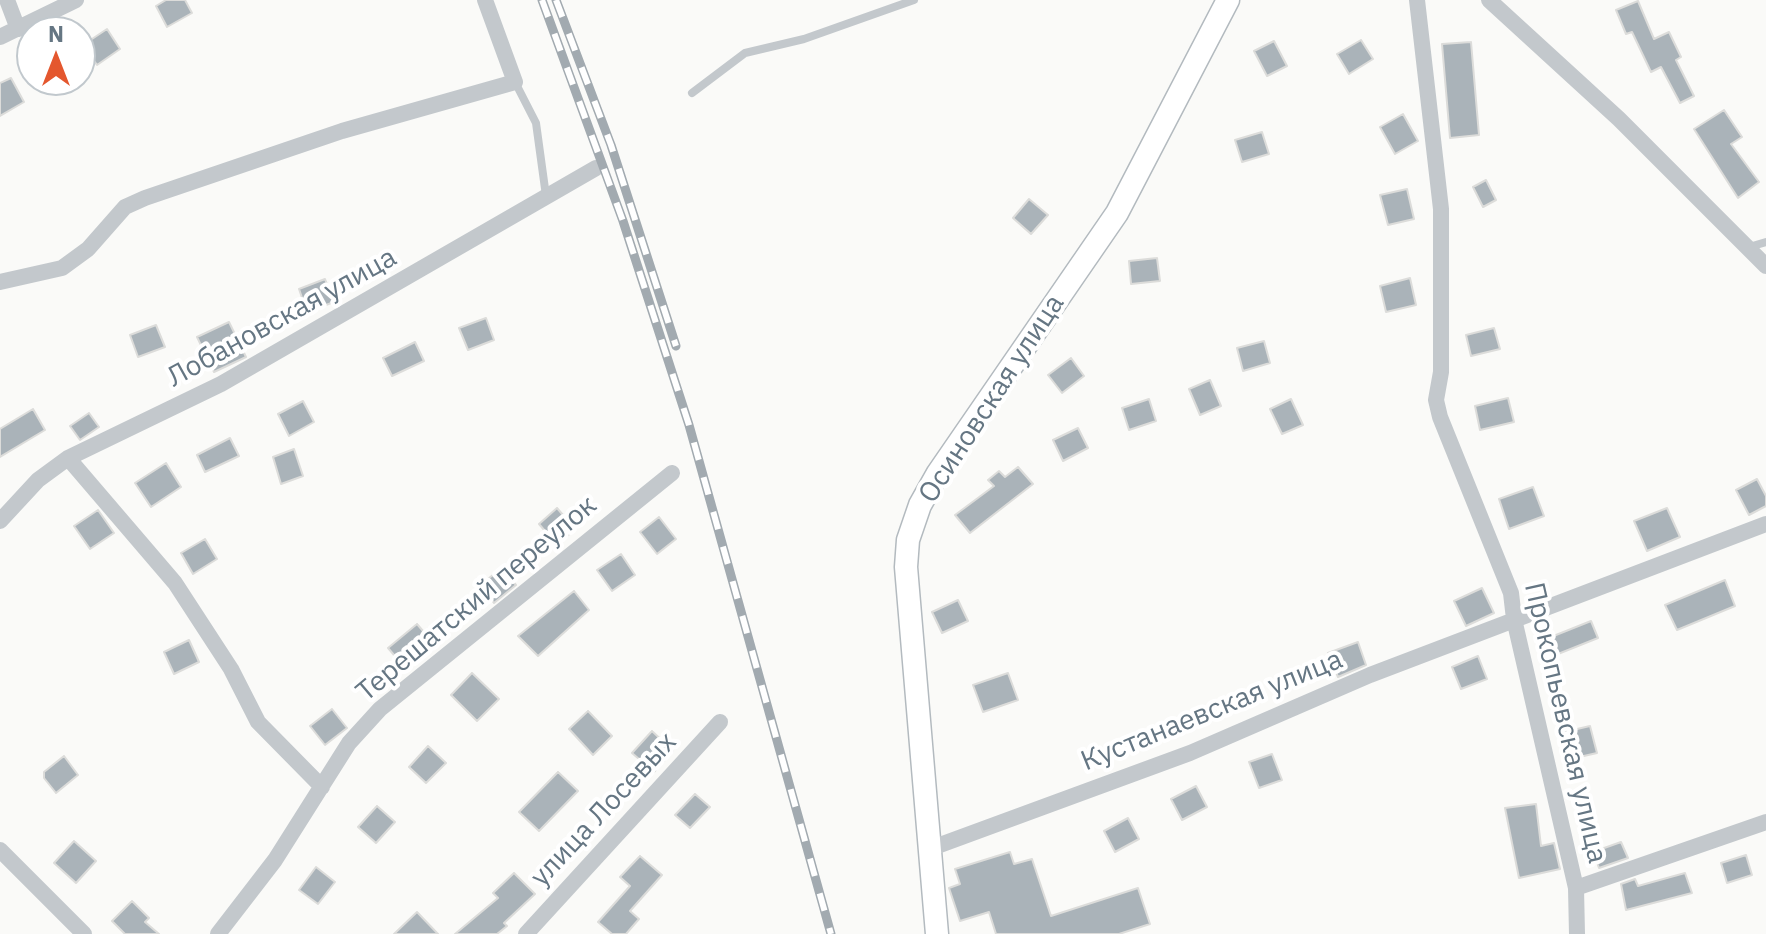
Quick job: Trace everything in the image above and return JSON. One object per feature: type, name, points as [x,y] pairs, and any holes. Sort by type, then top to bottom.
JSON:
[{"type":"main road","name":"Осиновская улица","points":[[937,934],[906,567],[908,540],[916,516],[938,473],[1117,213],[1228,0]]},
{"type":"street","points":[[7,0],[16,24]]},
{"type":"street","points":[[44,16],[76,0]]},
{"type":"street","points":[[0,282],[62,268],[88,249],[125,207],[145,198],[342,131],[515,82],[485,0]]},
{"type":"street","name":"Прокопьевская улица","points":[[1417,0],[1441,209],[1441,372],[1436,400],[1440,417],[1511,593],[1514,619],[1576,888],[1766,822]]},
{"type":"street","points":[[1489,0],[1619,119],[1766,266]]},
{"type":"street","name":"Лобановская улица","points":[[0,521],[38,480],[68,458],[221,384],[596,168]]},
{"type":"street","points":[[68,458],[175,583],[231,669],[258,722],[322,787]]},
{"type":"street","name":"Терешатский переулок","points":[[218,934],[275,860],[349,743],[380,709],[672,473]]},
{"type":"street","name":"Кустанаевская улица","points":[[929,849],[1190,753],[1370,675],[1766,524]]},
{"type":"street","name":"улица Лосевых","points":[[526,934],[720,722]]},
{"type":"street","points":[[0,850],[84,934]]},
{"type":"street","points":[[1576,888],[1577,934]]},
{"type":"lane","points":[[692,93],[745,53],[804,39],[914,0]]},
{"type":"lane","points":[[515,82],[536,123],[546,199]]},
{"type":"lane","points":[[1749,247],[1766,242]]},
{"type":"building","points":[[166,0],[185,0],[192,13],[167,27],[156,6]]},
{"type":"building","points":[[1638,1],[1654,39],[1669,32],[1681,57],[1676,60],[1694,96],[1680,103],[1661,67],[1651,72],[1632,32],[1626,34],[1616,10]]},
{"type":"building","points":[[107,29],[120,49],[97,65],[96,64],[96,36]]},
{"type":"building","points":[[1361,40],[1373,59],[1349,74],[1337,54]]},
{"type":"building","points":[[1274,41],[1287,66],[1267,76],[1254,51]]},
{"type":"building","points":[[1471,42],[1479,135],[1450,138],[1442,44]]},
{"type":"building","points":[[11,78],[16,96],[21,96],[24,102],[0,116],[0,83]]},
{"type":"building","points":[[1724,110],[1742,137],[1731,144],[1759,182],[1738,198],[1694,129]]},
{"type":"building","points":[[1403,114],[1418,141],[1395,154],[1380,127]]},
{"type":"building","points":[[1262,132],[1269,154],[1242,162],[1235,140]]},
{"type":"building","points":[[1486,180],[1496,200],[1483,207],[1473,187]]},
{"type":"building","points":[[1407,189],[1414,219],[1388,225],[1380,195]]},
{"type":"building","points":[[1029,199],[1048,215],[1031,234],[1013,218]]},
{"type":"building","points":[[1157,258],[1160,281],[1131,284],[1129,261]]},
{"type":"building","points":[[1410,278],[1416,305],[1386,312],[1380,286]]},
{"type":"building","points":[[325,279],[334,302],[307,312],[299,289]]},
{"type":"building","points":[[486,318],[494,340],[468,350],[459,328]]},
{"type":"building","points":[[229,322],[246,357],[214,372],[197,337]]},
{"type":"building","points":[[156,325],[165,347],[138,357],[130,335]]},
{"type":"building","points":[[1494,328],[1500,349],[1471,356],[1466,335]]},
{"type":"building","points":[[1264,341],[1270,363],[1243,371],[1237,348]]},
{"type":"building","points":[[415,342],[424,361],[392,376],[383,358]]},
{"type":"building","points":[[1071,358],[1084,376],[1062,393],[1048,375]]},
{"type":"building","points":[[1210,380],[1221,406],[1200,415],[1189,389]]},
{"type":"building","points":[[1508,398],[1514,422],[1480,430],[1475,406]]},
{"type":"building","points":[[1149,399],[1156,421],[1129,430],[1122,408]]},
{"type":"building","points":[[1291,399],[1303,425],[1282,434],[1270,409]]},
{"type":"building","points":[[303,401],[314,422],[289,436],[278,414]]},
{"type":"building","points":[[33,409],[45,430],[0,457],[0,429]]},
{"type":"building","points":[[89,413],[99,427],[80,440],[70,426]]},
{"type":"building","points":[[1078,428],[1088,448],[1063,461],[1053,440]]},
{"type":"building","points":[[230,438],[239,456],[205,472],[197,455]]},
{"type":"building","points":[[294,449],[303,476],[281,484],[273,457]]},
{"type":"building","points":[[166,463],[181,487],[151,507],[135,483]]},
{"type":"building","points":[[1018,467],[1033,484],[970,533],[955,515],[994,486],[988,480],[999,471],[1005,477]]},
{"type":"building","points":[[1757,479],[1766,496],[1766,506],[1749,515],[1736,490]]},
{"type":"building","points":[[1533,487],[1544,516],[1509,529],[1499,499]]},
{"type":"building","points":[[557,508],[575,529],[557,545],[539,524]]},
{"type":"building","points":[[1667,508],[1680,537],[1647,551],[1634,521]]},
{"type":"building","points":[[98,510],[114,533],[90,549],[74,526]]},
{"type":"building","points":[[659,517],[676,539],[657,554],[640,532]]},
{"type":"building","points":[[205,539],[217,559],[193,574],[181,553]]},
{"type":"building","points":[[621,554],[635,575],[612,591],[597,570]]},
{"type":"building","points":[[502,568],[516,585],[494,603],[480,585]]},
{"type":"building","points":[[1725,580],[1735,606],[1677,630],[1665,605]]},
{"type":"building","points":[[1482,588],[1494,613],[1466,626],[1454,601]]},
{"type":"building","points":[[574,591],[589,610],[538,656],[518,636]]},
{"type":"building","points":[[958,600],[968,621],[942,633],[932,612]]},
{"type":"building","points":[[1591,621],[1598,638],[1558,654],[1551,637]]},
{"type":"building","points":[[417,624],[435,645],[406,669],[388,648]]},
{"type":"building","points":[[189,640],[199,662],[174,674],[164,652]]},
{"type":"building","points":[[1358,642],[1366,665],[1338,677],[1328,653]]},
{"type":"building","points":[[1478,656],[1487,679],[1461,689],[1452,667]]},
{"type":"building","points":[[472,673],[499,699],[477,721],[451,695]]},
{"type":"building","points":[[1008,673],[1018,700],[983,712],[973,685]]},
{"type":"building","points":[[332,709],[347,728],[325,745],[310,726]]},
{"type":"building","points":[[588,711],[612,736],[593,755],[569,729]]},
{"type":"building","points":[[1590,726],[1597,753],[1566,760],[1560,733]]},
{"type":"building","points":[[652,731],[673,751],[654,772],[632,753]]},
{"type":"building","points":[[428,746],[446,763],[426,783],[409,767]]},
{"type":"building","points":[[1272,754],[1282,780],[1259,788],[1249,762]]},
{"type":"building","points":[[64,756],[78,775],[56,793],[44,778],[44,772]]},
{"type":"building","points":[[558,772],[578,791],[539,831],[519,812]]},
{"type":"building","points":[[1196,786],[1207,807],[1182,820],[1171,799]]},
{"type":"building","points":[[695,794],[710,807],[690,828],[675,815]]},
{"type":"building","points":[[1536,804],[1541,846],[1554,843],[1560,869],[1519,878],[1505,808]]},
{"type":"building","points":[[377,806],[395,822],[376,843],[358,827]]},
{"type":"building","points":[[1128,818],[1139,839],[1115,852],[1104,831]]},
{"type":"building","points":[[74,841],[96,861],[76,883],[54,863]]},
{"type":"building","points":[[1621,842],[1628,858],[1599,868],[1593,852]]},
{"type":"building","points":[[1010,852],[1014,864],[1032,859],[1051,916],[1138,888],[1150,924],[1119,934],[996,934],[989,912],[960,921],[949,888],[960,884],[955,869]]},
{"type":"building","points":[[1746,855],[1752,875],[1727,883],[1721,863]]},
{"type":"building","points":[[640,856],[662,875],[630,911],[639,919],[626,934],[612,934],[598,922],[630,886],[620,877]]},
{"type":"building","points":[[316,867],[335,882],[318,904],[299,890]]},
{"type":"building","points":[[514,873],[535,894],[504,923],[507,926],[497,934],[455,934],[498,898],[493,893]]},
{"type":"building","points":[[1685,873],[1692,893],[1626,910],[1621,884],[1635,879],[1638,886]]},
{"type":"building","points":[[132,901],[149,918],[145,922],[159,934],[125,934],[112,921]]},
{"type":"building","points":[[417,912],[438,934],[394,934]]},
{"type":"railway","points":[[542,0],[623,221],[689,425],[831,934]]},
{"type":"railway","points":[[556,0],[611,145],[676,346]]}]
